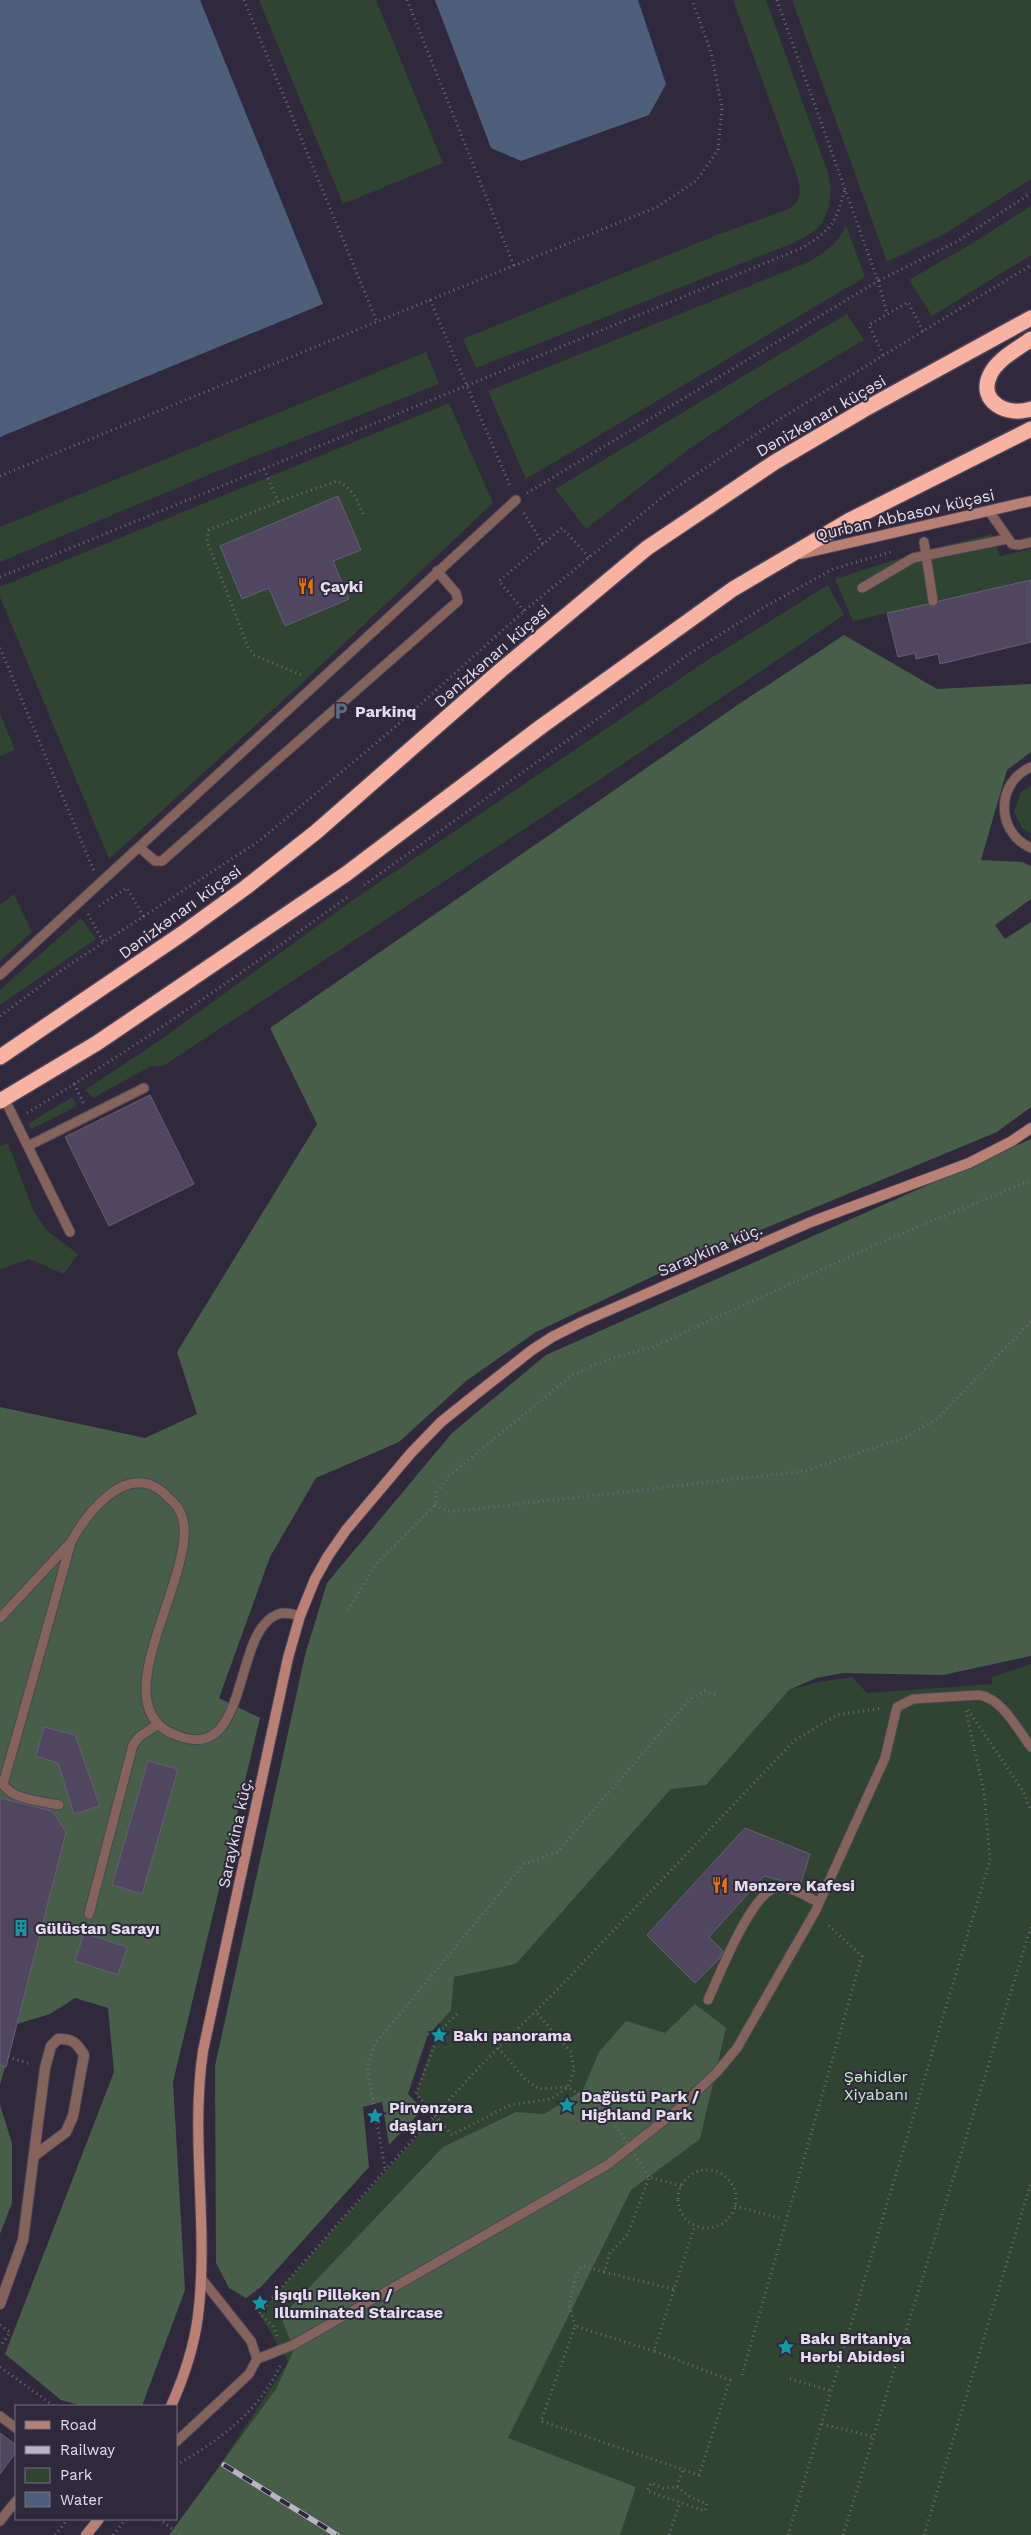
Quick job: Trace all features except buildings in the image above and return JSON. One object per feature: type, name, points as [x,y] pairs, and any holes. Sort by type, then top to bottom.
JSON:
[{"type":"highway","name":"Dənizkənarı küçəsi","points":[[0,1056],[175,939],[245,888],[316,832],[501,670],[647,548],[775,462],[865,409],[1031,318]]},
{"type":"highway","points":[[1031,339],[997,365],[990,375],[987,386],[990,396],[1002,410],[1012,412],[1031,408]]},
{"type":"highway","points":[[2,1100],[97,1043],[289,914],[346,874],[693,616],[785,557],[850,520],[1031,429]]},
{"type":"highway","points":[[993,448],[1031,437]]},
{"type":"street","name":"Qurban Abbasov küçəsi","points":[[785,557],[1031,501]]},
{"type":"street","name":"Saraykina küç.","points":[[201,2278],[199,2087],[203,2051],[288,1658],[300,1616],[315,1580],[328,1556],[346,1530],[441,1422],[532,1350],[574,1326],[811,1222],[969,1163],[1012,1142],[1031,1128]]},
{"type":"street","points":[[0,2304],[24,2240],[34,2156],[45,2068],[51,2046],[58,2039],[68,2038],[77,2043],[84,2055],[73,2116],[66,2132],[34,2156]]},
{"type":"street","points":[[171,2405],[194,2340],[201,2278]]},
{"type":"street","points":[[86,2535],[99,2520]]},
{"type":"lane","points":[[0,975],[436,571],[516,500]]},
{"type":"lane","points":[[989,511],[1012,544],[1019,545],[1031,542]]},
{"type":"lane","points":[[862,588],[913,558],[927,553],[1007,538]]},
{"type":"lane","points":[[924,542],[933,601]]},
{"type":"lane","points":[[138,847],[155,861],[162,861],[458,601],[456,593],[436,571]]},
{"type":"lane","points":[[1031,768],[1026,770],[1013,784],[1006,798],[1003,815],[1007,827],[1016,840],[1031,848]]},
{"type":"lane","points":[[28,1146],[144,1088]]},
{"type":"lane","points":[[2,1100],[15,1120],[70,1232]]},
{"type":"lane","points":[[0,1618],[72,1541],[102,1499],[117,1489],[137,1484],[156,1487],[176,1505],[185,1529],[177,1572],[147,1674],[145,1699],[158,1724],[171,1733],[188,1738],[201,1739],[214,1732],[228,1720],[259,1631],[276,1614],[288,1613],[300,1616]]},
{"type":"lane","points":[[59,1805],[7,1792],[3,1784],[72,1541]]},
{"type":"lane","points":[[178,2440],[249,2374],[257,2359],[293,2345],[607,2165],[675,2112],[717,2072],[737,2048],[815,1912],[885,1758],[897,1707],[913,1699],[987,1696],[997,1703],[1031,1747]]},
{"type":"lane","points":[[89,1914],[133,1745],[140,1736],[158,1724]]},
{"type":"lane","points":[[708,2000],[744,1922],[762,1896],[775,1887],[789,1889],[818,1902]]},
{"type":"lane","points":[[201,2278],[251,2341],[257,2359]]},
{"type":"lane","points":[[0,2416],[15,2427]]},
{"type":"lane","points":[[0,2521],[15,2502]]},
{"type":"path","points":[[244,0],[377,322]]},
{"type":"path","points":[[407,0],[514,266]]},
{"type":"path","points":[[0,476],[657,207],[696,181],[718,150],[722,108],[711,52],[692,0]]},
{"type":"path","points":[[777,0],[878,281],[887,313]]},
{"type":"path","points":[[0,577],[802,248],[824,235],[838,216],[845,189]]},
{"type":"path","points":[[516,500],[878,281],[956,242],[1031,193]]},
{"type":"path","points":[[0,1016],[104,943],[259,841],[394,728],[524,611],[666,495],[765,428],[1031,265]]},
{"type":"path","points":[[430,300],[516,500],[543,544]]},
{"type":"path","points":[[883,355],[869,325],[887,313],[908,302],[923,331]]},
{"type":"path","points":[[264,469],[278,502]]},
{"type":"path","points":[[318,682],[254,655],[248,647],[207,541],[209,530],[337,481],[346,484],[355,496],[363,514]]},
{"type":"path","points":[[524,611],[499,581],[562,528],[589,557]]},
{"type":"path","points":[[364,886],[689,654],[766,606],[833,569],[924,542]]},
{"type":"path","points":[[0,648],[99,884]]},
{"type":"path","points":[[104,943],[88,913],[108,900],[127,888],[144,917]]},
{"type":"path","points":[[15,1120],[209,996],[356,892]]},
{"type":"path","points":[[74,1084],[90,1115]]},
{"type":"path","points":[[348,1610],[376,1564],[435,1505],[437,1492],[449,1476],[570,1376],[597,1363],[652,1347],[875,1245],[1031,1180]]},
{"type":"path","points":[[435,1505],[447,1511],[458,1511],[805,1471],[906,1437],[937,1419],[1031,1321]]},
{"type":"path","points":[[386,2169],[367,2067],[375,2044],[524,1864],[557,1852],[690,1699],[705,1691],[718,1695]]},
{"type":"path","points":[[788,2535],[990,1860],[984,1792],[965,1705],[1023,1791],[1031,1811]]},
{"type":"path","points":[[259,2313],[386,2169],[498,2048],[795,1740],[837,1715],[897,1707]]},
{"type":"path","points":[[742,2375],[862,1956],[815,1912]]},
{"type":"path","points":[[843,2535],[1031,1928]]},
{"type":"path","points":[[457,2014],[440,2031],[416,2094],[452,2135],[510,2105],[551,2099],[568,2087],[574,2070],[571,2052],[535,2011]]},
{"type":"path","points":[[498,2048],[526,2079],[539,2089],[568,2087],[607,2113],[649,2177],[680,2186]]},
{"type":"path","points":[[8,2057],[45,2068]]},
{"type":"path","points":[[702,2170],[720,2173],[733,2186],[735,2206],[730,2215],[715,2226],[695,2225],[687,2220],[678,2204],[680,2186],[693,2173],[702,2170]]},
{"type":"path","points":[[604,2272],[610,2253],[628,2234],[649,2177]]},
{"type":"path","points":[[924,2535],[1031,2183]]},
{"type":"path","points":[[735,2206],[779,2218]]},
{"type":"path","points":[[654,2351],[695,2225]]},
{"type":"path","points":[[575,2326],[654,2351],[730,2380],[700,2475],[541,2421],[575,2326],[569,2306],[576,2276],[583,2266],[673,2289]]},
{"type":"path","points":[[0,2325],[10,2332],[0,2346]]},
{"type":"path","points":[[0,2367],[53,2405]]},
{"type":"path","points":[[790,2379],[832,2391]]},
{"type":"path","points":[[822,2424],[874,2437]]},
{"type":"path","points":[[677,2488],[683,2470]]},
{"type":"path","points":[[651,2483],[664,2488],[677,2488],[692,2498],[708,2504],[705,2511],[647,2491],[651,2483]]},
{"type":"path","points":[[669,2535],[680,2502]]},
{"type":"path","points":[[55,2535],[67,2520]]},
{"type":"path","points":[[113,2535],[125,2520]]},
{"type":"path","points":[[160,2520],[180,2535]]},
{"type":"green space","points":[[259,0],[376,0],[443,163],[343,204]]},
{"type":"green space","points":[[733,0],[766,0],[827,170],[831,189],[829,207],[822,223],[816,230],[796,242],[476,368],[463,339],[719,234],[789,209],[796,202],[800,191],[797,176]]},
{"type":"green space","points":[[792,0],[1031,0],[1031,179],[946,233],[887,262]]},
{"type":"green space","points":[[1031,206],[1031,255],[932,316],[909,280]]},
{"type":"green space","points":[[846,225],[865,277],[526,479],[488,391],[806,263],[829,248],[839,238]]},
{"type":"green space","points":[[847,314],[864,340],[764,399],[689,449],[586,529],[555,489]]},
{"type":"green space","points":[[426,352],[439,384],[213,473],[0,562],[0,527]]},
{"type":"green space","points":[[449,403],[493,503],[301,684],[109,859],[0,597],[0,587]]},
{"type":"green space","points":[[992,534],[1000,556],[1031,549],[1031,580],[853,621],[835,579],[926,550]]},
{"type":"green space","points":[[828,585],[844,615],[602,778],[163,1066],[151,1066],[93,1098],[85,1090],[159,1041],[353,900],[709,659]]},
{"type":"green space","points":[[844,635],[937,689],[1031,684],[1031,752],[1007,770],[981,860],[1022,862],[1031,866],[1031,899],[995,925],[1005,939],[1031,922],[1031,1107],[997,1132],[681,1263],[536,1332],[466,1381],[399,1442],[316,1478],[270,1557],[219,1698],[260,1718],[173,2082],[185,2290],[142,2405],[78,2405],[61,2400],[5,2354],[114,2072],[108,2008],[75,1998],[50,2014],[17,2024],[0,2085],[0,1407],[145,1438],[197,1414],[177,1352],[317,1124],[270,1028],[739,704]]},
{"type":"green space","points":[[0,713],[15,750],[0,756]]},
{"type":"green space","points":[[1031,786],[1031,834],[1022,828],[1014,812],[1021,792]]},
{"type":"green space","points":[[14,894],[32,932],[0,961],[0,905]]},
{"type":"green space","points":[[81,918],[96,939],[0,1005],[0,990]]},
{"type":"green space","points":[[72,1097],[77,1106],[31,1129],[28,1124]]},
{"type":"green space","points":[[1031,1139],[1031,1656],[943,1675],[843,1673],[816,1678],[789,1690],[706,1785],[671,1789],[516,1964],[454,1977],[451,2010],[427,2037],[408,2094],[423,2109],[389,2145],[382,2102],[363,2107],[369,2167],[261,2287],[246,2298],[229,2288],[216,2263],[215,2066],[305,1655],[327,1583],[452,1433],[546,1355]]},
{"type":"green space","points":[[8,1143],[33,1210],[46,1230],[78,1254],[64,1274],[29,1259],[0,1270],[0,1146]]},
{"type":"green space","name":"Şəhidlər Xiyabanı","points":[[1031,1664],[1031,2535],[287,2535],[209,2481],[288,2362],[259,2313],[435,2116],[416,2094],[454,1977],[516,1964],[671,1789],[773,1694],[819,1682],[852,1677],[867,1693],[992,1684],[992,1677]]},
{"type":"green space","points":[[695,2004],[726,2028],[700,2139],[631,2190],[508,2438],[636,2487],[620,2535],[169,2535],[276,2389],[294,2350],[281,2317],[443,2147],[516,2112],[544,2114],[583,2090],[599,2052],[626,2021],[665,2033]]},
{"type":"green space","points":[[0,2105],[12,2143],[12,2203],[0,2234]]},
{"type":"water","points":[[0,0],[200,0],[323,304],[0,437]]},
{"type":"water","points":[[435,0],[638,0],[666,84],[649,115],[521,161],[491,148]]},
{"type":"railway","points":[[224,2465],[337,2535]]},
{"type":"place","name":"Çayki","points":[[306,586]]},
{"type":"place","name":"Parkinq","points":[[341,711]]},
{"type":"place","name":"Mənzərə Kafesi","points":[[720,1885]]},
{"type":"place","name":"Gülüstan Sarayı","points":[[21,1928]]},
{"type":"place","name":"Bakı panorama","points":[[439,2035]]},
{"type":"place","name":"Dağüstü Park / Highland Park","points":[[567,2105]]},
{"type":"place","name":"Pirvənzəra daşları","points":[[375,2116]]},
{"type":"place","name":"İşıqlı Pilləkən / Illuminated Staircase","points":[[260,2303]]},
{"type":"place","name":"Bakı Britaniya Hərbi Abidəsi","points":[[786,2347]]}]
